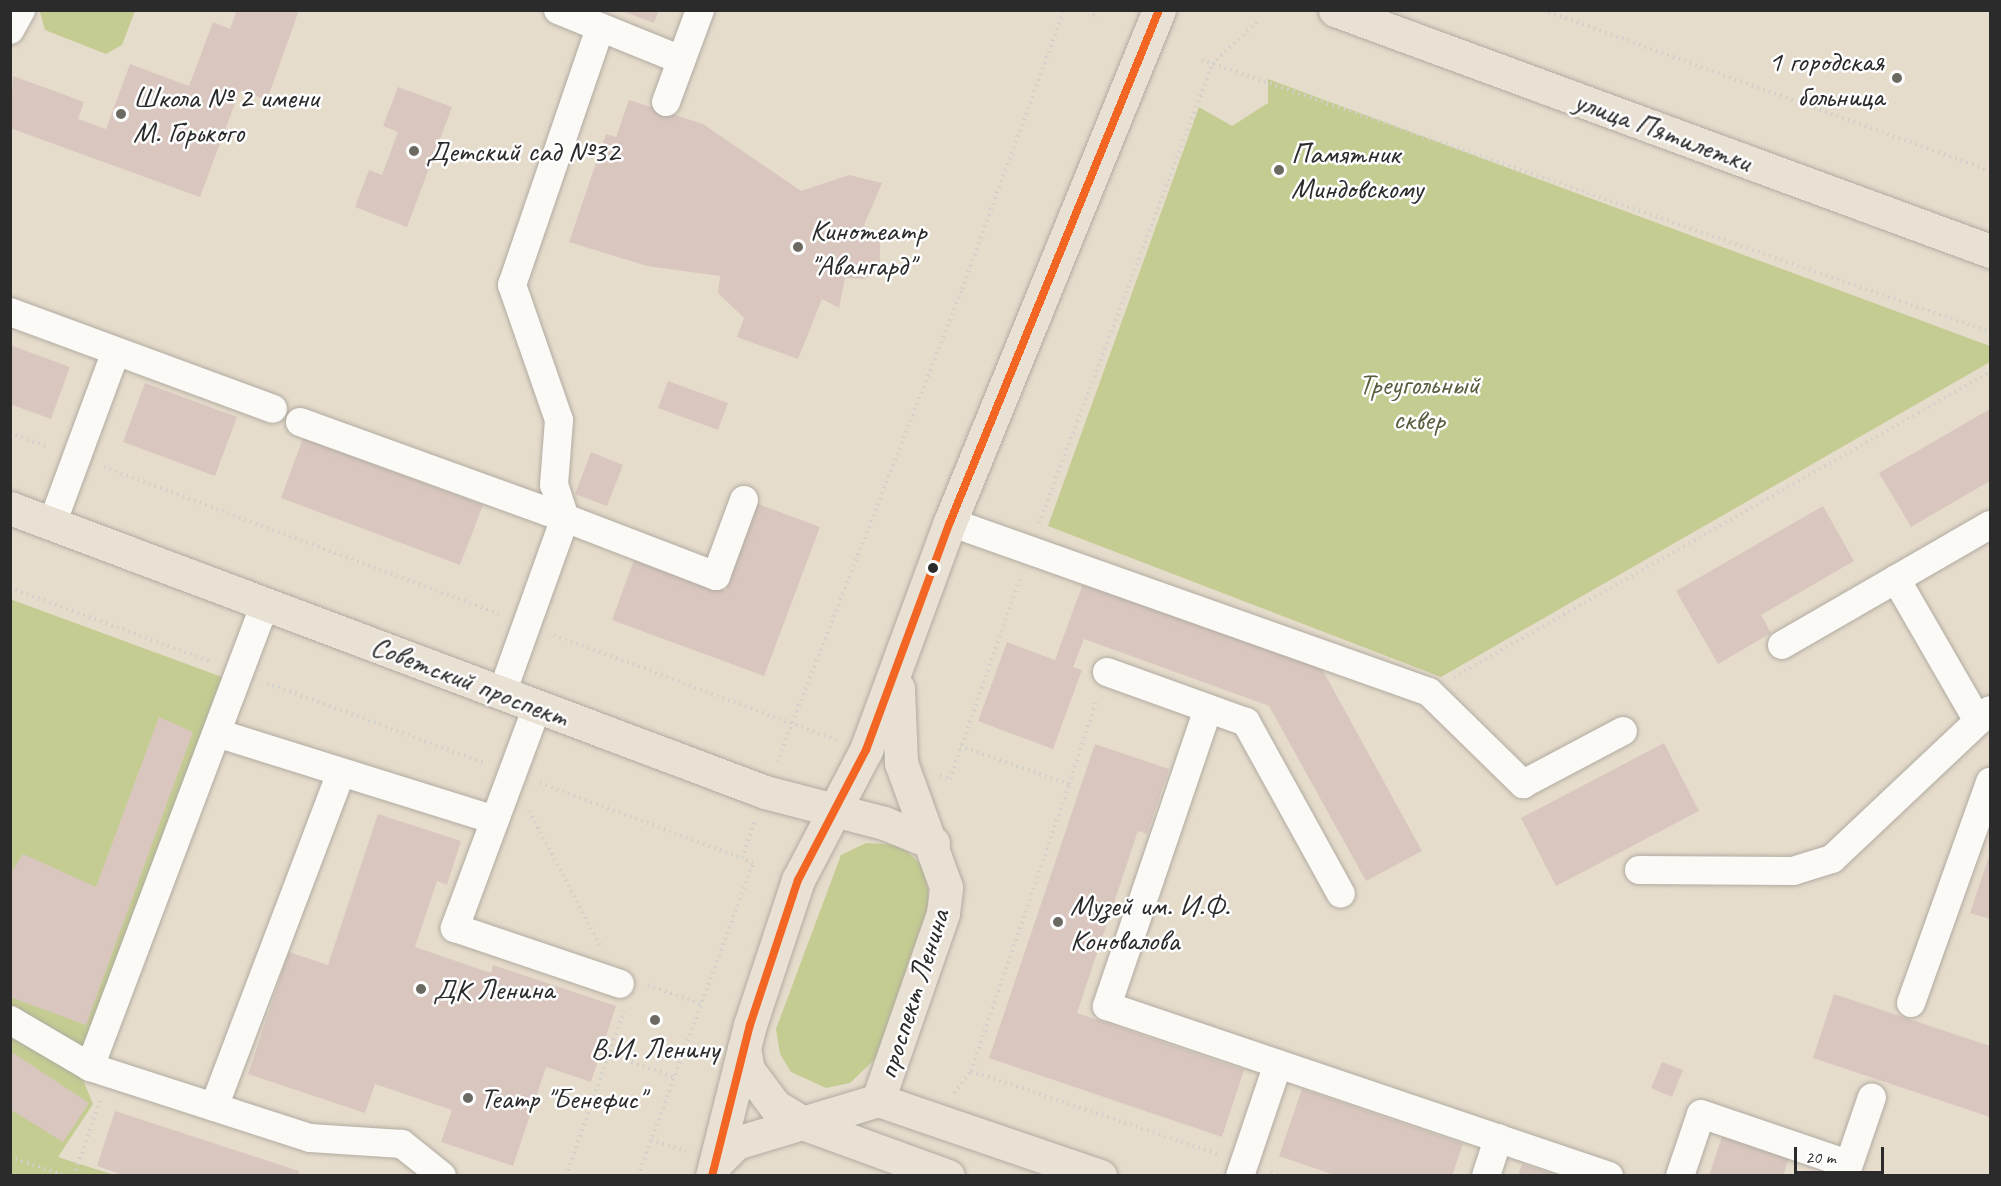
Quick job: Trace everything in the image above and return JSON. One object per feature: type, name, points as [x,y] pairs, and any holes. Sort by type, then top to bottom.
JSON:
[{"type":"main road","name":"проспект Ленина","points":[[714,1169],[744,1048],[798,880],[866,750],[950,522],[1159,10]]},
{"type":"main road","name":"улица Пятилетки","points":[[1335,10],[1990,251]]},
{"type":"main road","name":"Советский проспект","points":[[10,508],[765,792],[835,811],[933,843]]},
{"type":"main road","name":"проспект Ленина","points":[[714,1169],[736,1143],[805,1124],[878,1100],[943,913],[944,869],[901,763],[896,729],[903,651]]},
{"type":"main road","points":[[744,1048],[758,1088],[805,1124],[948,1176]]},
{"type":"main road","points":[[878,1100],[1100,1176]]},
{"type":"lane","points":[[10,30],[21,10]]},
{"type":"lane","points":[[558,10],[681,60]]},
{"type":"lane","points":[[666,102],[700,10]]},
{"type":"lane","points":[[502,693],[565,518],[554,485],[559,420],[512,285],[600,28]]},
{"type":"lane","points":[[10,312],[273,409]]},
{"type":"lane","points":[[52,524],[116,351]]},
{"type":"lane","points":[[300,422],[565,518],[716,576],[744,500]]},
{"type":"lane","points":[[950,522],[1429,692],[1523,784],[1623,732]]},
{"type":"lane","points":[[1782,645],[1990,525]]},
{"type":"lane","points":[[1639,870],[1793,871],[1832,859],[1984,716],[1896,579]]},
{"type":"lane","points":[[99,1070],[217,733],[265,604]]},
{"type":"lane","points":[[1107,672],[1246,722],[1341,894]]},
{"type":"lane","points":[[537,706],[455,928],[628,982]]},
{"type":"lane","points":[[1208,708],[1107,1006],[1609,1176]]},
{"type":"lane","points":[[217,733],[495,820]]},
{"type":"lane","points":[[214,1107],[341,772]]},
{"type":"lane","points":[[1911,1003],[1990,782]]},
{"type":"lane","points":[[10,1020],[99,1070],[310,1138],[402,1144],[442,1176]]},
{"type":"lane","points":[[1242,1169],[1278,1064]]},
{"type":"lane","points":[[1680,1176],[1701,1114],[1846,1170],[1872,1097]]},
{"type":"lane","points":[[1486,1176],[1498,1138]]},
{"type":"path","points":[[741,858],[962,289],[1064,10]]},
{"type":"path","points":[[1089,10],[1097,19]]},
{"type":"path","points":[[1543,10],[1990,171]]},
{"type":"path","points":[[901,763],[950,779],[1030,550],[1212,64],[1257,22]]},
{"type":"path","points":[[1202,60],[1990,332]]},
{"type":"path","points":[[1429,692],[1990,372]]},
{"type":"path","points":[[10,433],[866,750]]},
{"type":"path","points":[[10,588],[753,862],[638,1176]]},
{"type":"path","points":[[1107,672],[971,1071],[1242,1169],[1282,1176]]},
{"type":"path","points":[[960,746],[1069,784]]},
{"type":"path","points":[[628,982],[701,1004]]},
{"type":"path","points":[[609,1054],[674,1077]]},
{"type":"path","points":[[74,1176],[99,1070]]},
{"type":"path","points":[[10,1157],[66,1176]]},
{"type":"green space","points":[[135,11],[122,45],[106,54],[45,30],[40,12]]},
{"type":"green space","name":"Треугольный сквер","points":[[1268,79],[1990,346],[1990,362],[1441,677],[1048,526],[1199,107],[1232,126],[1268,103]]},
{"type":"green space","points":[[10,599],[222,677],[79,1070],[93,1104],[58,1157],[114,1175],[11,1175]]},
{"type":"green space","points":[[866,843],[900,845],[924,867],[930,903],[877,1057],[850,1083],[826,1088],[791,1072],[780,1054],[776,1029],[841,855]]},
{"type":"building","points":[[237,10],[299,10],[267,100],[240,90],[200,197],[10,128],[13,76],[84,102],[78,119],[106,129],[130,64],[189,86],[213,22],[230,29]]},
{"type":"building","points":[[619,10],[659,10],[654,23]]},
{"type":"building","name":"Детский сад №32","points":[[398,87],[452,107],[407,227],[355,207],[369,170],[382,175],[398,132],[383,126]]},
{"type":"building","points":[[629,100],[703,124],[801,191],[849,175],[882,183],[864,225],[880,240],[880,268],[865,279],[845,278],[839,308],[822,299],[798,359],[737,337],[744,318],[718,293],[720,276],[647,266],[569,242],[606,134],[616,137]]},
{"type":"building","points":[[10,345],[70,367],[51,419],[10,404]]},
{"type":"building","points":[[668,381],[728,403],[718,430],[658,408]]},
{"type":"building","points":[[145,383],[237,417],[215,476],[123,442]]},
{"type":"building","points":[[1990,409],[1990,481],[1911,527],[1879,473]]},
{"type":"building","points":[[303,438],[483,505],[460,565],[281,498]]},
{"type":"building","points":[[591,452],[623,465],[607,506],[575,494]]},
{"type":"building","points":[[758,504],[820,527],[764,676],[612,620],[635,557],[726,591]]},
{"type":"building","points":[[1823,506],[1854,561],[1761,615],[1771,633],[1718,664],[1676,591]]},
{"type":"building","points":[[1086,575],[1316,658],[1422,851],[1366,881],[1269,706],[1084,639],[1073,667],[1082,670],[1053,749],[978,721],[1007,642],[1055,660]]},
{"type":"building","points":[[159,717],[193,732],[86,1025],[10,997],[10,874],[23,854],[96,887]]},
{"type":"building","points":[[1664,743],[1699,811],[1556,886],[1521,818]]},
{"type":"building","points":[[1095,744],[1169,769],[1147,834],[1138,831],[1077,1013],[1244,1070],[1222,1137],[989,1058]]},
{"type":"building","name":"ДК Ленина","points":[[378,814],[461,841],[447,885],[437,881],[415,947],[491,973],[493,965],[616,1006],[591,1082],[546,1067],[513,1166],[441,1142],[452,1110],[375,1084],[365,1113],[248,1074],[289,952],[328,965]]},
{"type":"building","points":[[1990,853],[1990,919],[1970,913]]},
{"type":"building","points":[[1834,994],[1990,1046],[1990,1117],[1813,1058]]},
{"type":"building","points":[[10,1051],[89,1103],[63,1142],[10,1109]]},
{"type":"building","points":[[1662,1062],[1683,1070],[1672,1097],[1651,1088]]},
{"type":"building","points":[[1302,1089],[1463,1144],[1452,1176],[1337,1176],[1279,1156]]},
{"type":"building","points":[[115,1111],[299,1171],[298,1176],[126,1176],[97,1166]]},
{"type":"building","points":[[1726,1124],[1793,1146],[1783,1176],[1709,1176]]},
{"type":"building","points":[[1522,1164],[1556,1175],[1556,1176],[1518,1176]]},
{"type":"transit line","points":[[712,1176],[750,1025],[798,880],[866,750],[950,522],[1159,10]]},
{"type":"place","name":"1 городская больница","points":[[1897,78]]},
{"type":"place","name":"Школа № 2 имени М. Горького","points":[[121,114]]},
{"type":"place","name":"Детский сад №32","points":[[414,151]]},
{"type":"place","name":"Памятник Миндовскому","points":[[1279,170]]},
{"type":"place","name":"Кинотеатр \"Авангард\"","points":[[798,247]]},
{"type":"place","name":"Музей им. И.Ф. Коновалова","points":[[1058,922]]},
{"type":"place","name":"ДК Ленина","points":[[421,989]]},
{"type":"place","name":"В.И. Ленину","points":[[655,1020]]},
{"type":"place","name":"Театр \"Бенефис\"","points":[[468,1098]]}]
